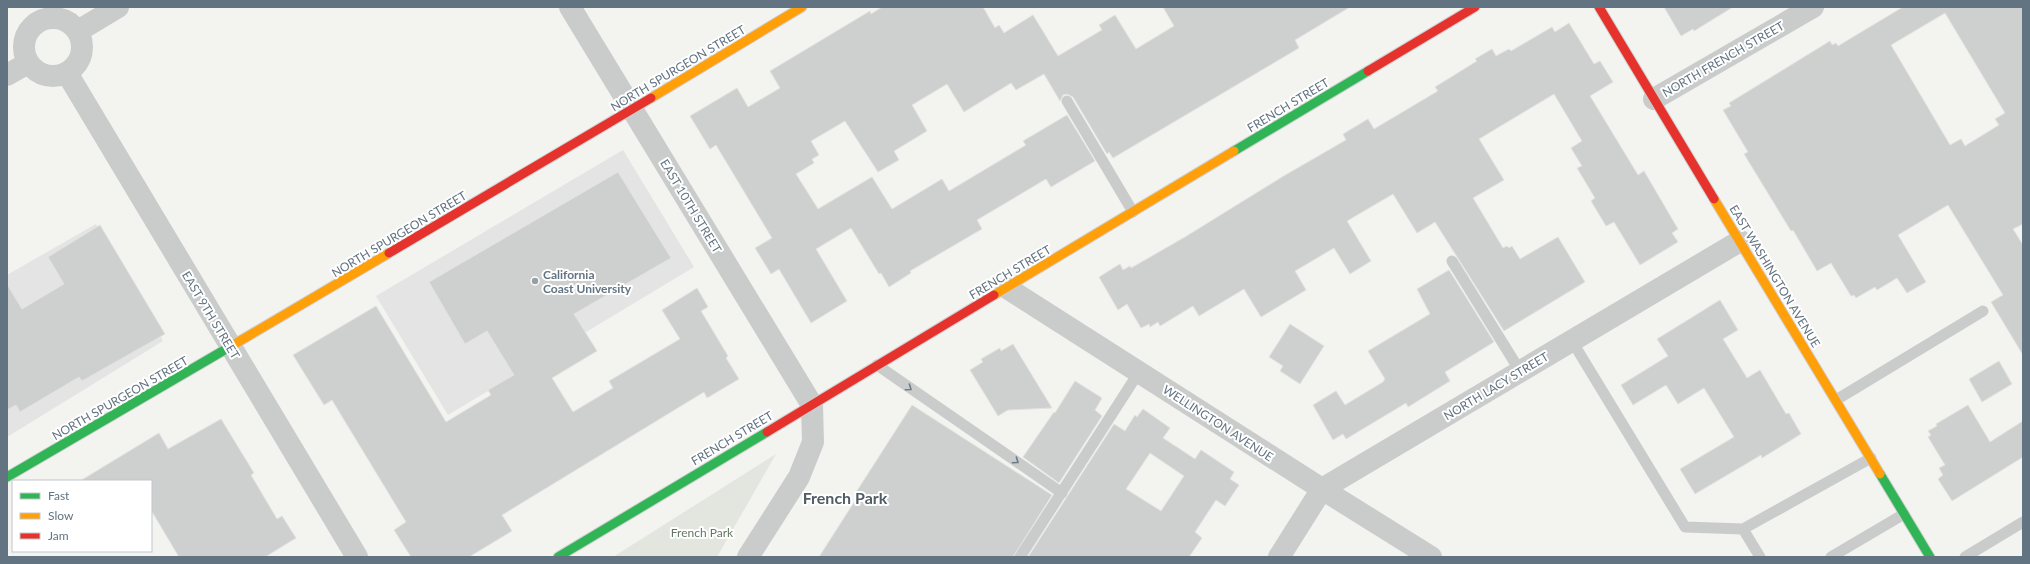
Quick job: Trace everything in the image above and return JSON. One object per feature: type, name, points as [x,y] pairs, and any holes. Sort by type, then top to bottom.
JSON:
[{"type":"street","points":[[78,31],[118,7]]},
{"type":"street","name":"EAST 10TH STREET","points":[[570,7],[812,405]]},
{"type":"street","name":"NORTH SPURGEON STREET","points":[[7,477],[633,110],[802,7]]},
{"type":"street","name":"FRENCH STREET","points":[[558,557],[1475,7]]},
{"type":"street","name":"EAST WASHINGTON AVENUE","points":[[1599,7],[1930,557]]},
{"type":"street","name":"NORTH FRENCH STREET","points":[[1654,99],[1813,7]]},
{"type":"street","points":[[31,15],[44,19],[54,17],[63,19],[72,24],[78,31],[82,40],[83,50],[75,67],[67,73],[59,76],[42,74],[28,63],[25,55],[25,37],[31,15]]},
{"type":"street","points":[[7,75],[28,63]]},
{"type":"street","name":"EAST 9TH STREET","points":[[67,73],[357,557]]},
{"type":"street","name":"NORTH LACY STREET","points":[[1279,557],[1322,490],[1740,240]]},
{"type":"street","name":"WELLINGTON AVENUE","points":[[1007,288],[1322,490],[1431,557]]},
{"type":"street","points":[[748,557],[799,478],[813,442],[812,405]]},
{"type":"lane","points":[[1067,101],[1133,212]]},
{"type":"lane","points":[[1452,261],[1520,371]]},
{"type":"lane","points":[[1836,400],[1983,311]]},
{"type":"lane","points":[[1572,341],[1685,526],[1743,529],[1871,458]]},
{"type":"lane","points":[[877,366],[1062,493]]},
{"type":"lane","points":[[1020,557],[1139,372]]},
{"type":"lane","points":[[1831,557],[1904,514]]},
{"type":"lane","points":[[1965,557],[2023,522]]},
{"type":"lane","points":[[1743,529],[1760,557]]},
{"type":"shaded area","name":"California Coast University","points":[[623,150],[694,267],[448,415],[376,296]]},
{"type":"shaded area","points":[[96,224],[163,341],[7,437],[7,275]]},
{"type":"green space","name":"French Park","points":[[776,454],[717,557],[613,557]]},
{"type":"building","points":[[882,7],[983,7],[995,28],[999,25],[1004,33],[1033,15],[1058,56],[1102,30],[1099,25],[1115,15],[1136,49],[1174,26],[1163,7],[1350,7],[1295,40],[1299,48],[1113,158],[1109,152],[1107,154],[1073,97],[1067,94],[1063,95],[1060,101],[1044,74],[1016,90],[1011,83],[964,112],[947,84],[912,105],[927,131],[894,151],[899,160],[878,172],[845,121],[811,141],[819,155],[812,159],[814,163],[796,174],[818,209],[872,177],[892,209],[942,179],[949,191],[1026,145],[1023,141],[1067,115],[1095,161],[1051,187],[1046,179],[977,220],[982,229],[910,271],[911,273],[889,287],[881,273],[879,274],[851,228],[816,249],[847,301],[811,323],[779,269],[771,274],[755,248],[772,238],[716,145],[710,149],[690,116],[737,88],[748,107],[780,88],[770,71],[870,11],[871,14]]},
{"type":"building","points":[[1664,7],[1733,7],[1694,31],[1693,29],[1681,36]]},
{"type":"building","points":[[1903,7],[2023,7],[2023,224],[2013,229],[2023,245],[2023,355],[1991,302],[2003,295],[1948,205],[1898,235],[1926,282],[1907,293],[1897,278],[1877,290],[1875,287],[1856,298],[1854,295],[1851,296],[1831,263],[1817,271],[1793,230],[1791,231],[1744,154],[1748,152],[1723,110],[1731,106],[1729,103],[1830,41],[1832,45],[1836,43],[1838,46]],"holes":[[[1945,13],[2005,113],[1995,119],[1999,125],[1965,146],[1961,139],[1950,145],[1891,45]]]},
{"type":"building","points":[[1569,23],[1594,64],[1600,61],[1613,82],[1590,96],[1638,175],[1644,171],[1678,229],[1672,233],[1678,242],[1640,265],[1614,222],[1606,226],[1591,201],[1595,198],[1577,168],[1582,166],[1571,148],[1582,141],[1554,94],[1479,139],[1504,180],[1473,198],[1503,248],[1507,246],[1509,248],[1512,246],[1520,259],[1558,237],[1585,282],[1504,331],[1435,222],[1417,233],[1393,194],[1347,221],[1371,261],[1350,274],[1334,248],[1295,271],[1306,290],[1261,317],[1244,289],[1199,316],[1193,306],[1160,326],[1158,322],[1150,327],[1149,324],[1141,328],[1127,304],[1118,310],[1099,277],[1120,264],[1123,270],[1130,266],[1131,268],[1185,237],[1282,177],[1346,140],[1343,134],[1368,119],[1374,129],[1438,91],[1435,87],[1477,61],[1475,59],[1492,49],[1496,56],[1509,49],[1511,51],[1552,27],[1555,32]]},
{"type":"building","points":[[618,172],[671,258],[574,314],[597,351],[552,378],[573,412],[613,388],[609,381],[680,339],[662,310],[697,288],[708,307],[701,311],[728,356],[726,358],[739,379],[707,398],[704,392],[502,515],[512,531],[469,557],[411,557],[394,530],[406,522],[332,400],[324,405],[293,355],[376,306],[446,422],[491,395],[488,390],[514,375],[487,331],[465,344],[429,282]]},
{"type":"building","points":[[100,225],[165,334],[82,381],[79,377],[20,412],[16,405],[7,410],[7,284],[22,309],[64,284],[48,257]]},
{"type":"building","points":[[1449,270],[1494,342],[1445,372],[1450,381],[1408,407],[1406,403],[1346,439],[1343,434],[1333,440],[1313,405],[1336,391],[1345,405],[1383,382],[1385,379],[1368,351],[1430,314],[1417,289]]},
{"type":"building","points":[[1720,300],[1738,330],[1723,339],[1747,378],[1760,370],[1786,414],[1789,413],[1801,434],[1762,458],[1761,455],[1695,494],[1680,469],[1734,437],[1704,388],[1678,404],[1666,385],[1633,405],[1621,385],[1668,356],[1657,339]]},
{"type":"building","points":[[1290,324],[1324,346],[1300,384],[1280,371],[1283,366],[1269,357]]},
{"type":"building","points":[[1013,344],[1052,408],[1008,410],[998,416],[970,370],[983,362],[981,359],[1000,348],[1001,351]]},
{"type":"building","points":[[1999,361],[2012,384],[1982,402],[1969,379]]},
{"type":"building","points":[[1075,381],[1102,398],[1095,410],[1102,416],[1059,483],[1023,457],[1054,412],[1055,413]]},
{"type":"building","points":[[912,405],[1052,495],[1013,557],[819,557],[858,496],[855,494]]},
{"type":"building","points":[[1968,405],[1990,442],[2023,421],[2023,457],[1952,501],[1938,479],[1943,475],[1939,468],[1945,465],[1928,437],[1931,435],[1928,431],[1937,426],[1936,424]]},
{"type":"building","points":[[1143,409],[1170,428],[1163,438],[1195,459],[1201,450],[1234,472],[1230,479],[1239,485],[1225,506],[1216,500],[1195,532],[1202,538],[1189,557],[1028,557],[1114,424],[1125,431],[1135,415],[1137,417]],"holes":[[[1150,453],[1184,476],[1161,511],[1126,489]]]},
{"type":"building","points":[[221,419],[254,473],[251,475],[277,519],[282,516],[296,538],[265,557],[179,557],[152,512],[152,480],[82,480],[159,433],[168,449]]},
{"type":"traffic: fast","points":[[1234,151],[1368,71]]},
{"type":"traffic: fast","points":[[7,477],[233,345]]},
{"type":"traffic: fast","points":[[558,557],[767,432]]},
{"type":"traffic: fast","points":[[1880,474],[1930,557]]},
{"type":"traffic: slow","points":[[651,98],[802,7]]},
{"type":"traffic: slow","points":[[994,295],[1234,151]]},
{"type":"traffic: slow","points":[[1714,199],[1880,474]]},
{"type":"traffic: slow","points":[[233,345],[389,253]]},
{"type":"traffic: jam","points":[[1368,71],[1475,7]]},
{"type":"traffic: jam","points":[[1599,7],[1714,199]]},
{"type":"traffic: jam","points":[[389,253],[651,98]]},
{"type":"traffic: jam","points":[[767,432],[994,295]]},
{"type":"place","name":"California Coast University","points":[[535,281]]},
{"type":"district","name":"French Park","points":[[845,497]]}]
